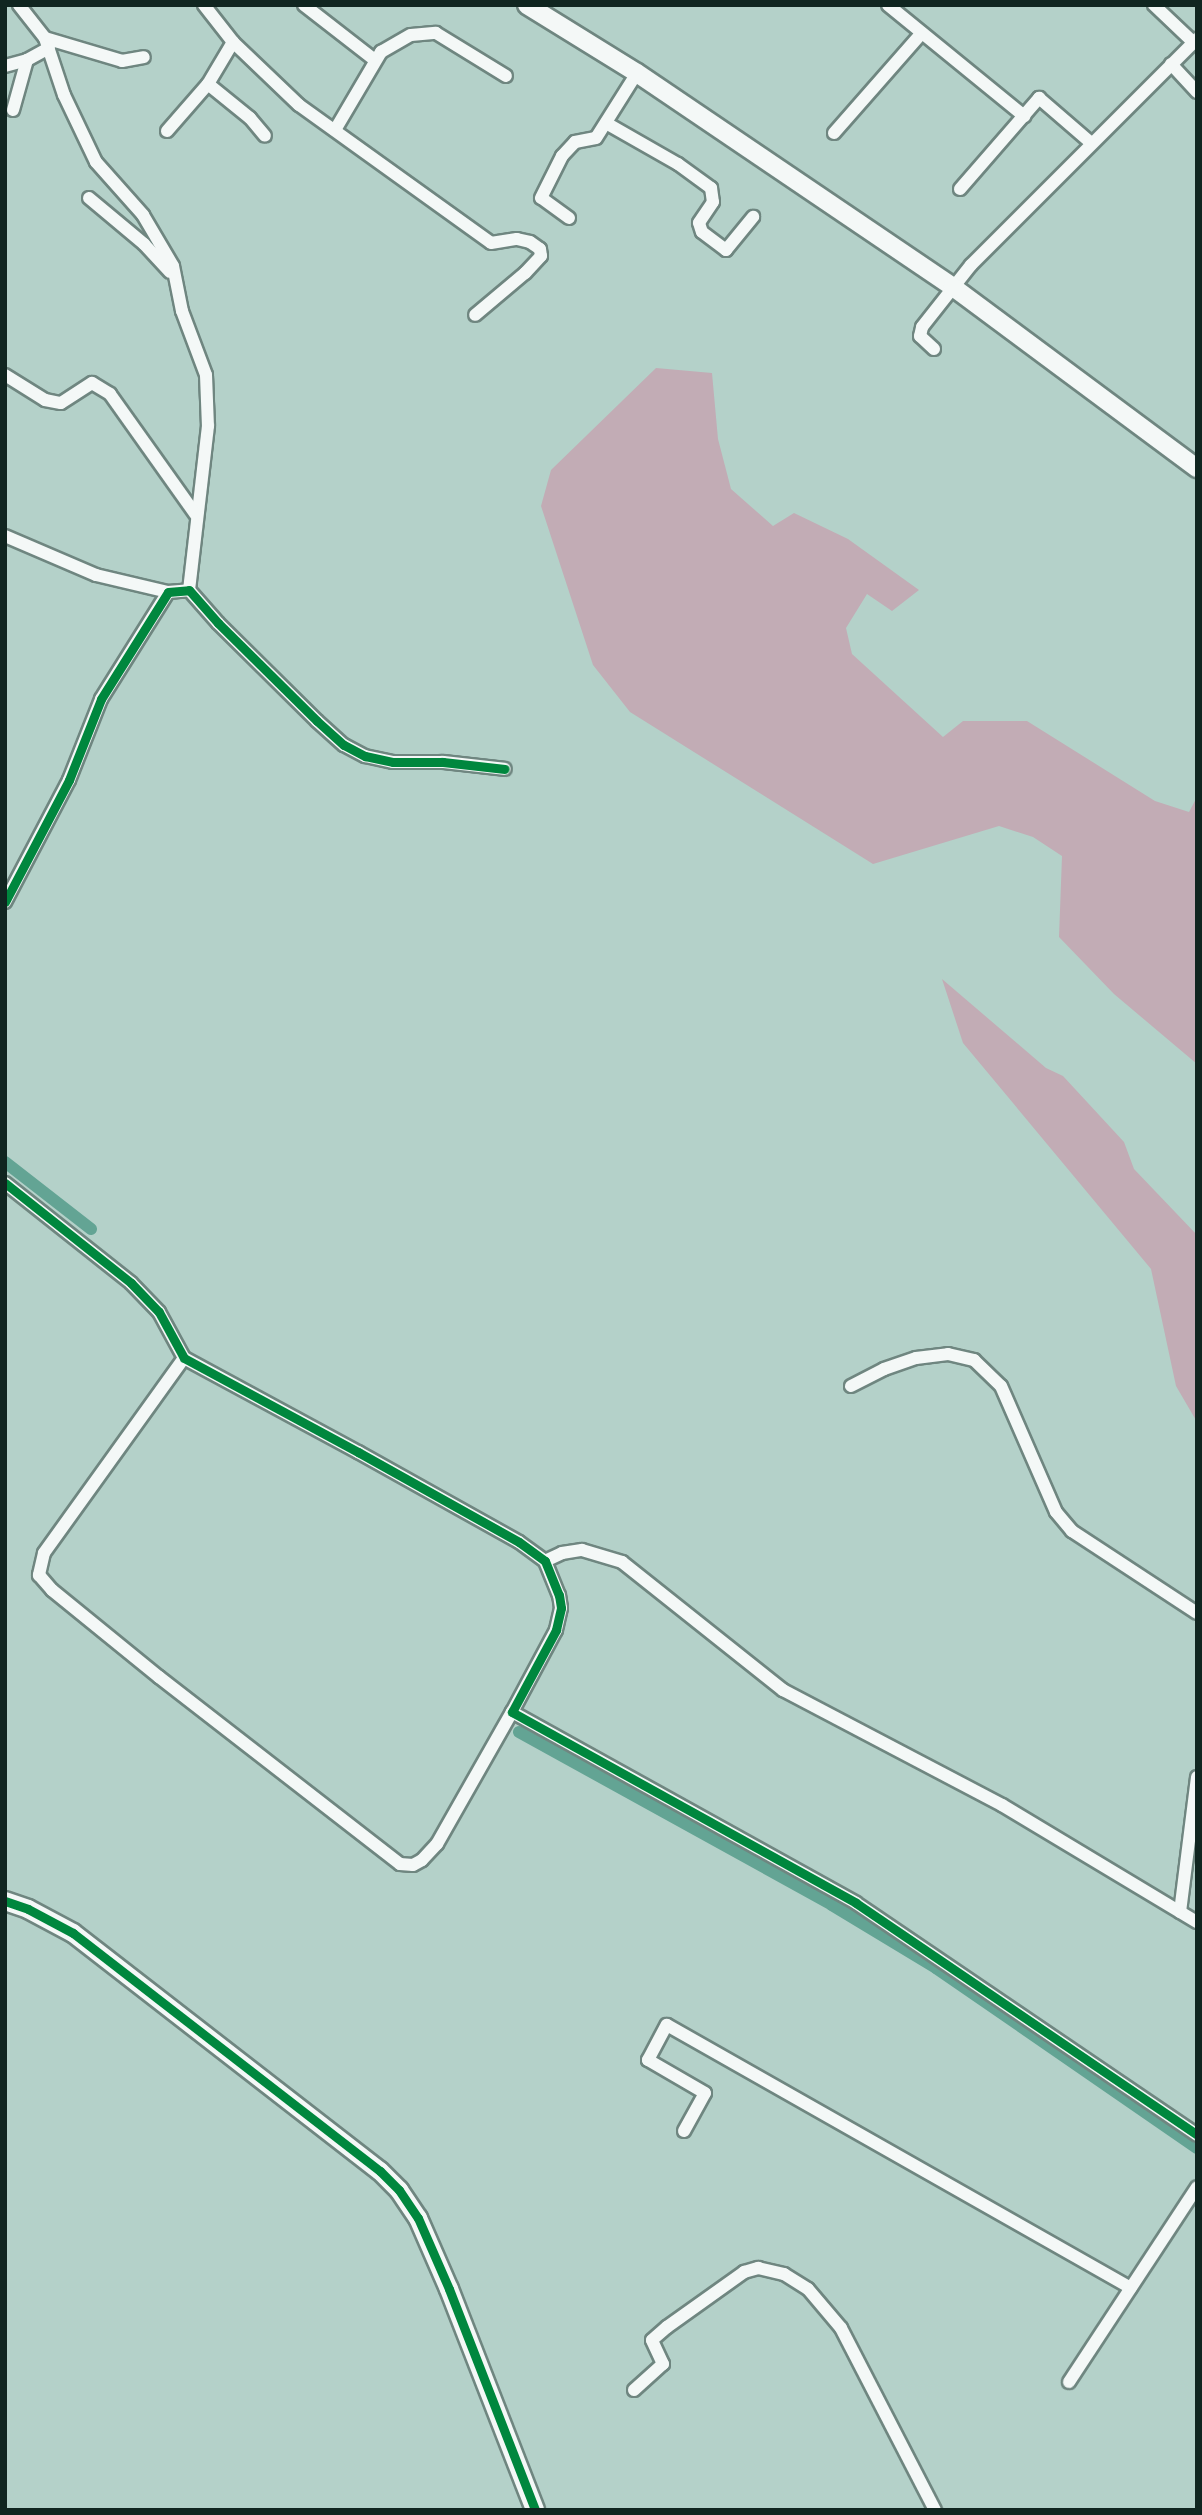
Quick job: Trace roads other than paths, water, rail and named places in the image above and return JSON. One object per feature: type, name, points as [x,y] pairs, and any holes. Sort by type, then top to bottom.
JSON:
[{"type":"street","points":[[19,5],[47,43],[64,95],[96,162],[144,215],[173,266],[182,311],[206,375],[208,426],[189,590],[218,623],[344,745],[378,760],[505,769]]},
{"type":"street","points":[[204,5],[233,42],[299,105],[491,243],[517,239],[530,242],[540,250],[541,256],[525,273],[475,315]]},
{"type":"street","points":[[304,5],[375,60]]},
{"type":"street","points":[[527,5],[637,73],[953,286],[1197,468]]},
{"type":"street","points":[[888,5],[1024,116]]},
{"type":"street","points":[[934,349],[920,336],[922,327],[953,286],[1090,142],[1195,41],[1154,5]]},
{"type":"street","points":[[335,130],[381,52],[411,35],[436,33],[506,76]]},
{"type":"street","points":[[834,133],[922,33]]},
{"type":"street","points":[[167,131],[208,84],[233,42]]},
{"type":"street","points":[[47,43],[122,61],[144,57]]},
{"type":"street","points":[[5,66],[27,61],[47,43]]},
{"type":"street","points":[[13,110],[27,61]]},
{"type":"street","points":[[1171,64],[1197,92]]},
{"type":"street","points":[[569,218],[541,198],[562,156],[575,142],[596,138],[637,73]]},
{"type":"street","points":[[208,84],[250,118],[265,136]]},
{"type":"street","points":[[960,189],[1039,98],[1090,142]]},
{"type":"street","points":[[606,123],[678,164],[711,188],[713,202],[699,223],[702,232],[726,250],[753,217]]},
{"type":"street","points":[[89,198],[144,244],[176,277]]},
{"type":"street","points":[[5,375],[45,400],[61,403],[92,383],[110,394],[196,515]]},
{"type":"street","points":[[5,536],[96,575],[168,592],[189,590]]},
{"type":"street","points":[[5,902],[69,780],[101,699],[168,592]]},
{"type":"street","points":[[5,1183],[131,1283],[159,1312],[184,1358],[519,1542],[545,1561],[559,1595],[561,1608],[556,1630],[437,1844],[422,1860],[413,1865],[400,1864],[159,1678],[52,1590],[39,1575],[44,1553],[184,1358]]},
{"type":"street","points":[[851,1386],[884,1368],[916,1358],[948,1354],[974,1360],[1001,1386],[1053,1505],[1072,1531],[1197,1613]]},
{"type":"street","points":[[545,1561],[562,1553],[582,1550],[622,1562],[783,1690],[1002,1805],[1197,1922]]},
{"type":"street","points":[[512,1712],[856,1903],[1197,2135]]},
{"type":"street","points":[[1180,1912],[1197,1777]]},
{"type":"street","points":[[5,1901],[28,1909],[73,1933],[380,2171],[399,2190],[418,2218],[449,2289],[535,2510]]},
{"type":"street","points":[[684,2131],[705,2093],[648,2060],[667,2025],[1131,2288]]},
{"type":"street","points":[[1069,2382],[1197,2187]]},
{"type":"street","points":[[634,2390],[663,2364],[652,2340],[667,2327],[744,2272],[758,2268],[784,2274],[807,2289],[841,2329],[935,2510]]},
{"type":"waterway","points":[[5,1162],[91,1229]]},
{"type":"waterway","points":[[519,1732],[832,1905],[936,1968],[1197,2148]]}]
